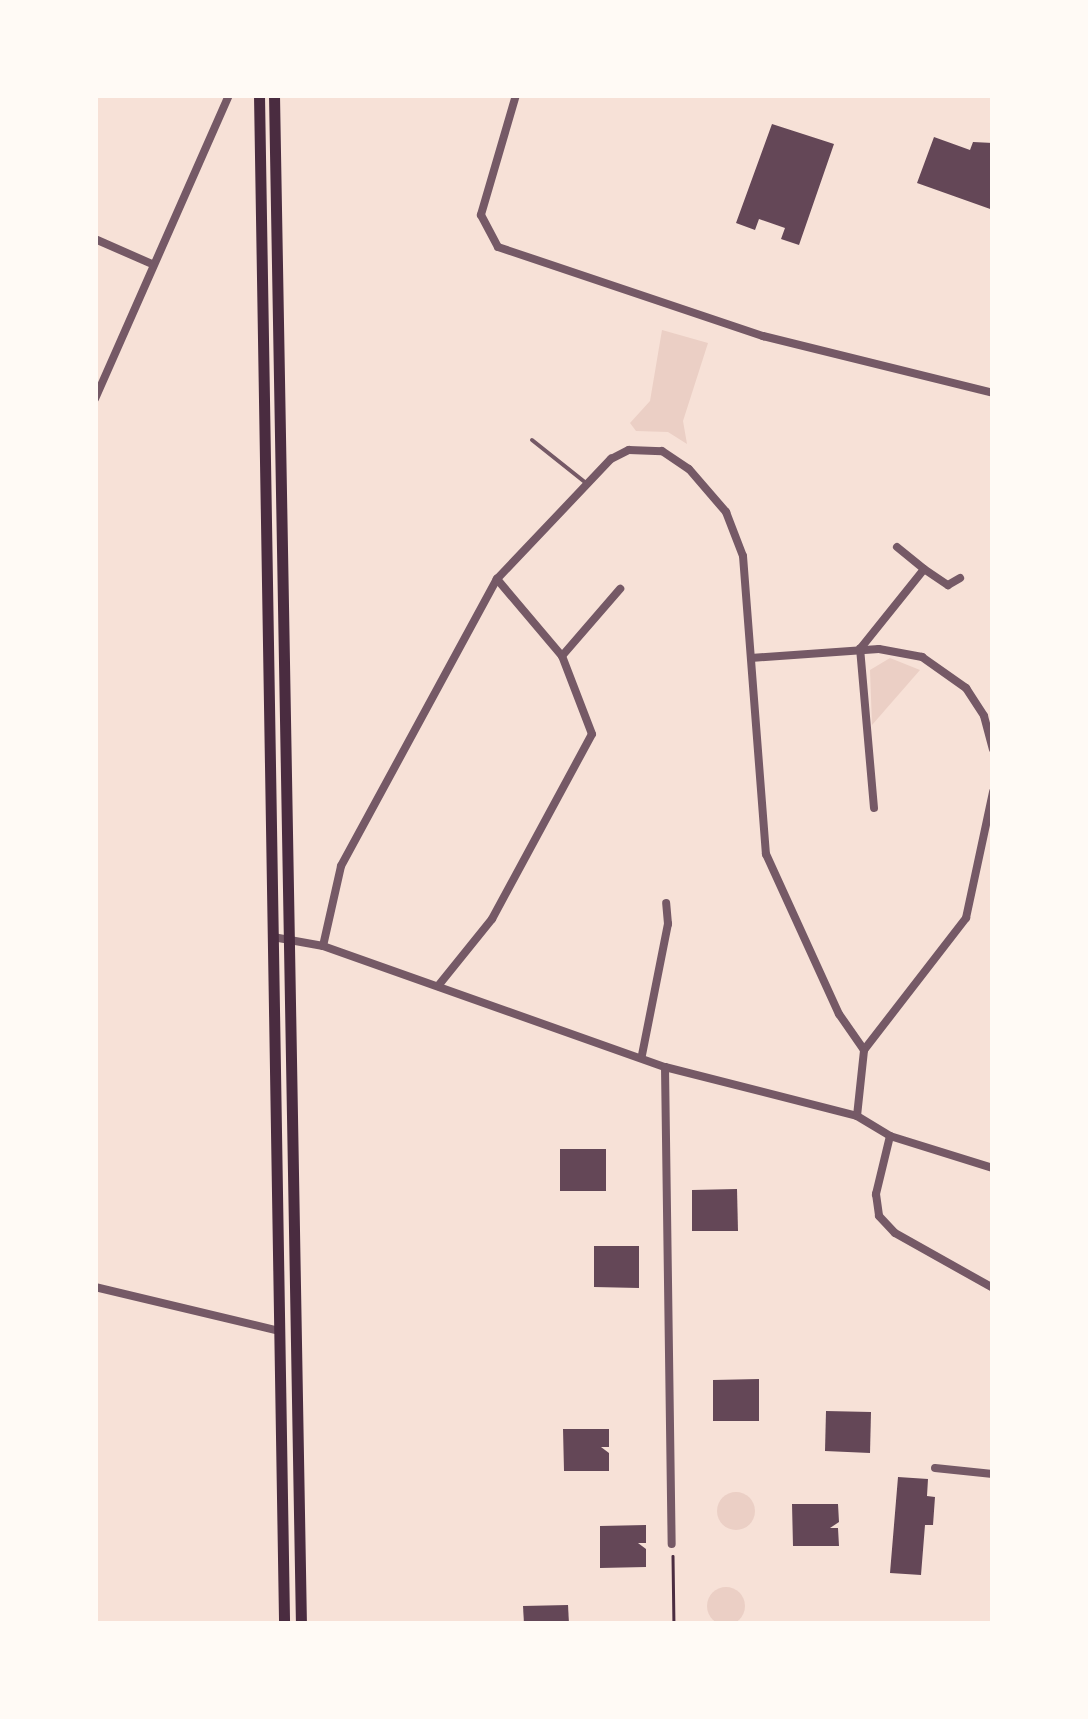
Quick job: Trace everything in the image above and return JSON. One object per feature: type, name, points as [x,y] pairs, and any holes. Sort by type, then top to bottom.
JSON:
[{"type":"main road","points":[[259,95],[284,1624]]},
{"type":"main road","points":[[274,95],[301,1624]]},
{"type":"main road","points":[[282,1468],[298,1468]]},
{"type":"street","points":[[95,399],[229,95]]},
{"type":"street","points":[[516,95],[483,196],[481,215],[498,247],[763,336],[993,393]]},
{"type":"street","points":[[95,240],[152,264]]},
{"type":"street","points":[[323,946],[341,866],[497,579],[586,483],[622,452],[662,451],[690,469],[726,512],[742,556],[766,854],[838,1014],[864,1050]]},
{"type":"street","points":[[897,547],[948,585],[960,578]]},
{"type":"street","points":[[874,808],[860,650],[924,568]]},
{"type":"street","points":[[438,986],[492,919],[592,734],[562,656],[497,579]]},
{"type":"street","points":[[562,656],[620,590]]},
{"type":"street","points":[[751,658],[860,650],[909,653],[952,676],[984,716],[993,749]]},
{"type":"street","points":[[857,1116],[864,1050],[966,918],[993,792]]},
{"type":"street","points":[[642,1054],[668,924],[666,903]]},
{"type":"street","points":[[272,938],[323,946],[642,1054],[665,1067],[857,1116],[890,1136],[993,1168]]},
{"type":"street","points":[[665,1067],[672,1544]]},
{"type":"street","points":[[890,1136],[876,1194],[878,1216],[894,1233],[993,1288]]},
{"type":"street","points":[[95,1287],[280,1331]]},
{"type":"street","points":[[935,1468],[993,1474]]},
{"type":"lane","points":[[532,440],[586,483]]},
{"type":"path","points":[[672,1544],[674,1624]]},
{"type":"shaded area","points":[[662,330],[708,343],[683,421],[687,444],[668,432],[636,431],[630,423],[650,401]]},
{"type":"shaded area","points":[[890,658],[920,670],[872,725],[870,670]]},
{"type":"shaded area","points":[[736,1492],[750,1497],[755,1511],[750,1525],[736,1530],[722,1525],[717,1511],[722,1497]]},
{"type":"shaded area","points":[[726,1587],[739,1593],[745,1606],[739,1619],[726,1625],[713,1619],[707,1606],[713,1593]]},
{"type":"building","points":[[772,124],[834,144],[799,245],[781,239],[785,228],[759,219],[755,230],[736,223]]},
{"type":"building","points":[[934,137],[970,150],[973,142],[993,143],[993,210],[917,183]]},
{"type":"building","points":[[560,1149],[606,1149],[606,1191],[560,1191]]},
{"type":"building","points":[[737,1189],[738,1231],[692,1231],[692,1190]]},
{"type":"building","points":[[594,1246],[639,1246],[639,1288],[594,1287]]},
{"type":"building","points":[[759,1379],[759,1421],[713,1421],[713,1380]]},
{"type":"building","points":[[826,1411],[871,1412],[870,1453],[825,1451]]},
{"type":"building","points":[[563,1429],[609,1429],[609,1447],[601,1447],[609,1453],[609,1471],[564,1471]]},
{"type":"building","points":[[898,1477],[928,1479],[927,1496],[935,1497],[933,1525],[925,1525],[921,1575],[890,1573]]},
{"type":"building","points":[[792,1504],[838,1504],[839,1522],[830,1528],[838,1528],[839,1546],[793,1546]]},
{"type":"building","points":[[646,1525],[646,1543],[638,1543],[646,1549],[646,1567],[600,1568],[600,1526]]},
{"type":"building","points":[[568,1605],[569,1624],[524,1624],[523,1606]]}]
